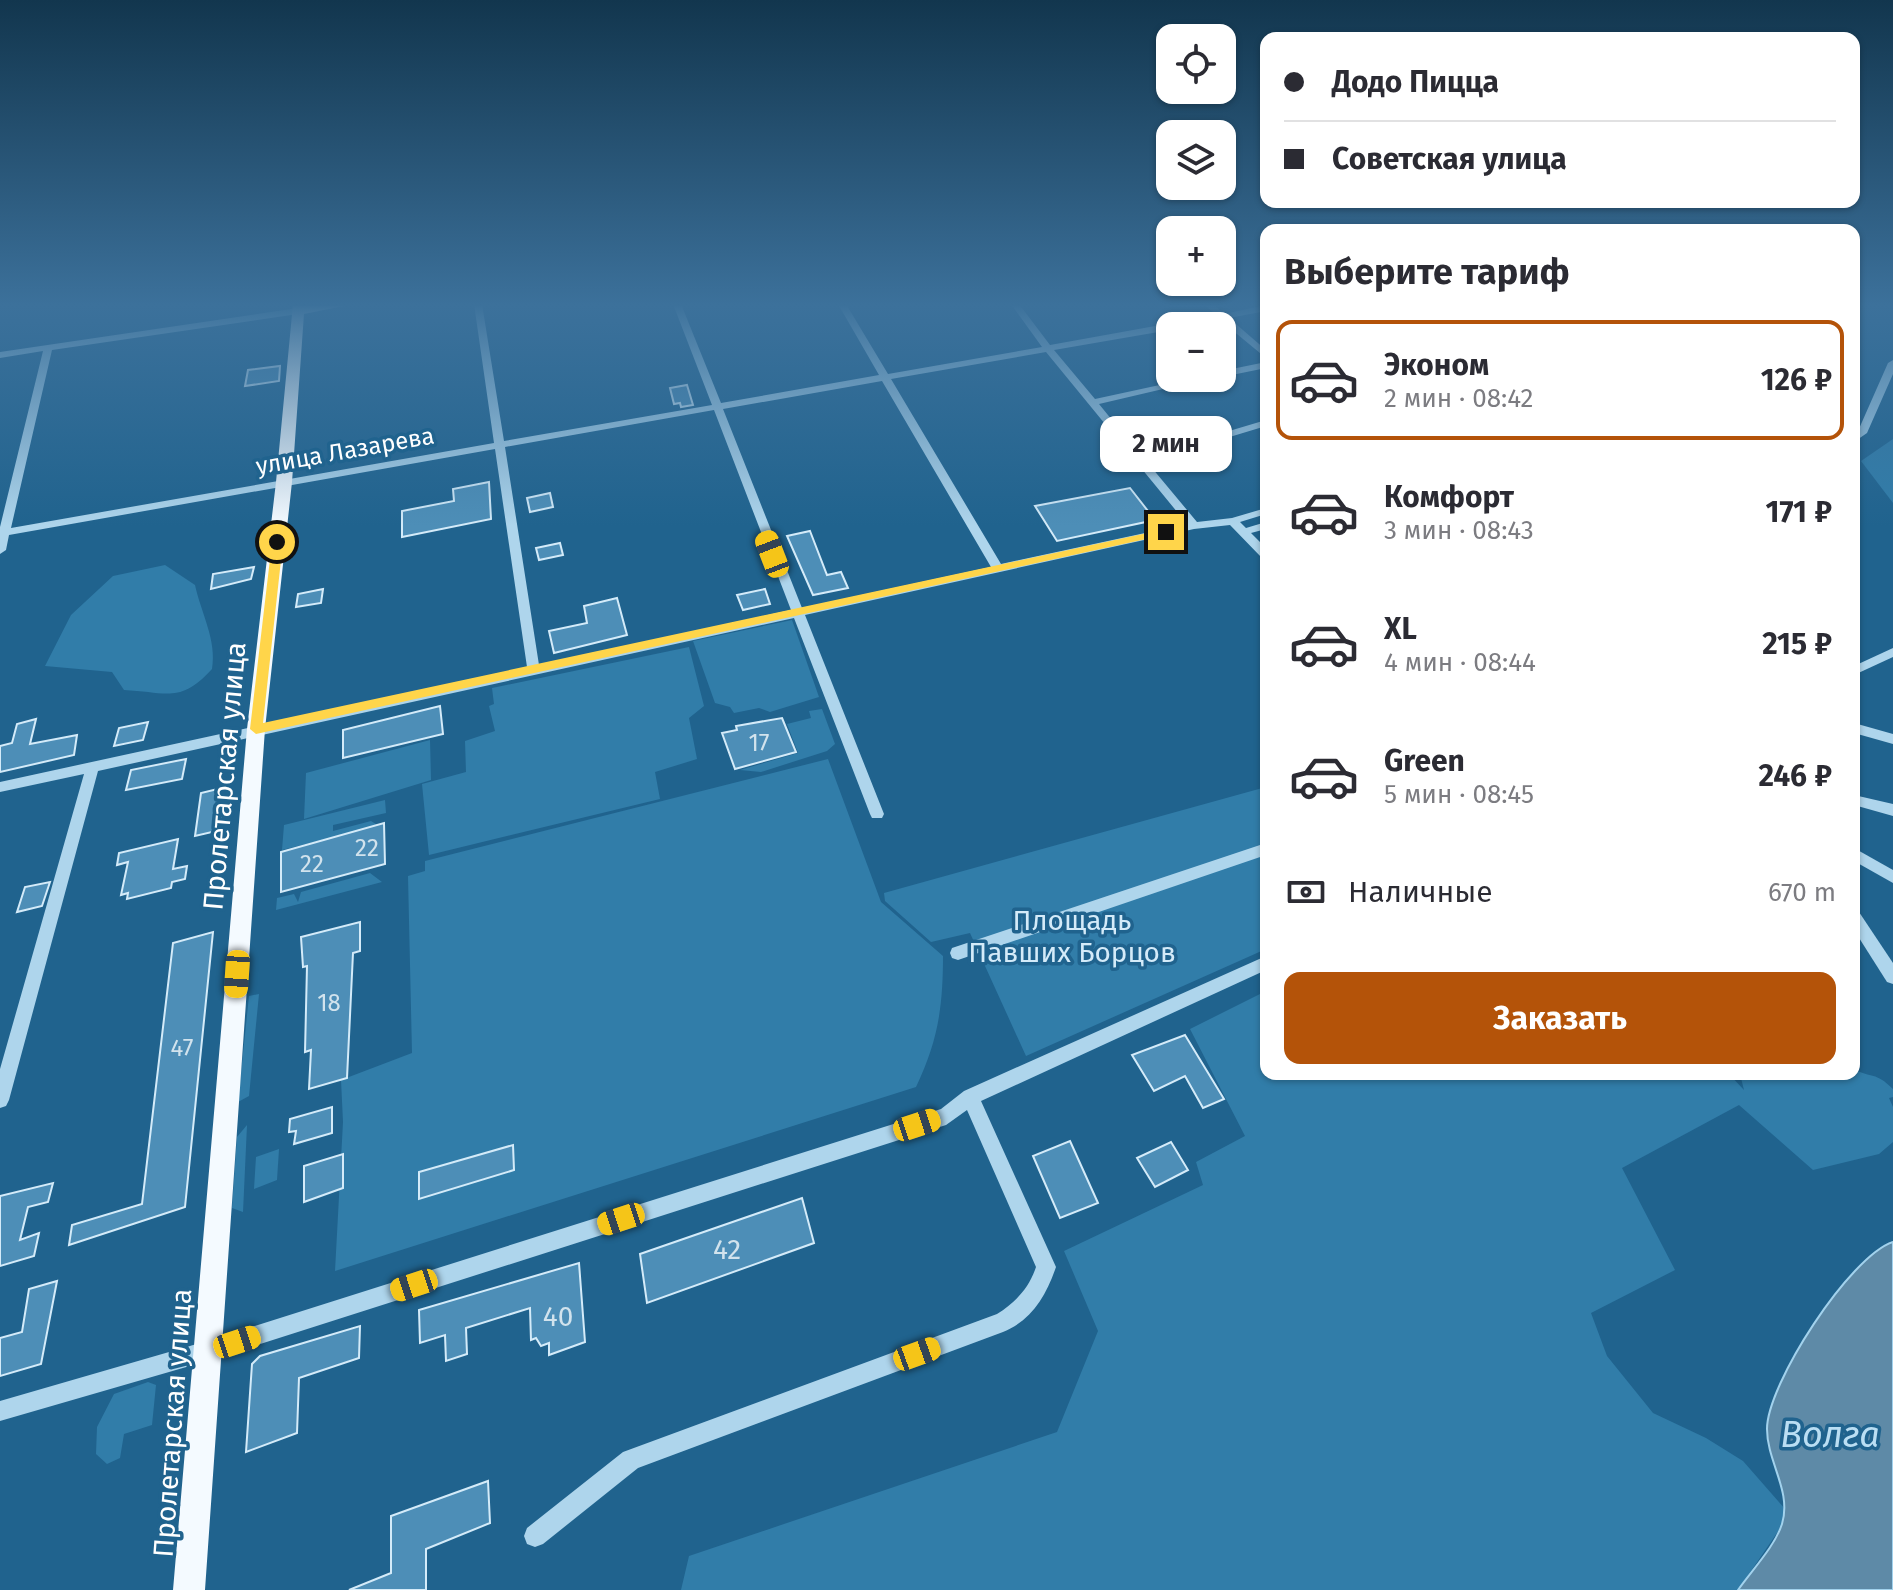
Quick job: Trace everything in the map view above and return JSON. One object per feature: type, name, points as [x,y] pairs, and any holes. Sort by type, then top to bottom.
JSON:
[{"type":"main road","name":"Пролетарская улица","points":[[189,1590],[256,729],[284,482],[292,378]]},
{"type":"street","points":[[0,550],[40,378]]},
{"type":"street","points":[[490,378],[534,671]]},
{"type":"street","points":[[704,378],[877,814]]},
{"type":"street","name":"улица Лазарева","points":[[2,532],[886,378]]},
{"type":"street","points":[[887,378],[998,569]]},
{"type":"street","points":[[1072,378],[1194,526]]},
{"type":"street","points":[[1860,434],[1887,378]]},
{"type":"street","points":[[1092,403],[1156,389]]},
{"type":"street","points":[[1139,461],[1260,425]]},
{"type":"street","points":[[0,787],[1260,513]]},
{"type":"street","points":[[1233,521],[1260,549]]},
{"type":"street","points":[[1244,532],[1260,527]]},
{"type":"street","points":[[1860,668],[1893,652]]},
{"type":"street","points":[[1860,730],[1893,739]]},
{"type":"street","points":[[0,1100],[93,765]]},
{"type":"street","points":[[1860,802],[1893,810]]},
{"type":"street","points":[[958,953],[1260,851]]},
{"type":"street","points":[[1860,858],[1893,877]]},
{"type":"street","points":[[1860,926],[1893,977]]},
{"type":"street","points":[[0,1411],[207,1351],[946,1116],[970,1097],[1260,966]]},
{"type":"street","points":[[535,1536],[631,1460],[1003,1322],[1022,1311],[1039,1290],[1046,1267],[970,1097]]},
{"type":"green space","points":[[1893,439],[1893,503],[1861,461]]},
{"type":"green space","points":[[165,565],[195,585],[213,658],[212,669],[201,680],[181,692],[124,690],[112,672],[45,666],[71,615],[113,576]]},
{"type":"green space","points":[[792,620],[819,697],[770,712],[759,708],[734,713],[730,707],[715,703],[693,641]]},
{"type":"green space","points":[[689,647],[704,706],[689,718],[697,759],[655,772],[660,799],[429,855],[422,784],[466,772],[465,741],[495,731],[489,706],[494,704],[492,688]]},
{"type":"green space","points":[[822,709],[835,744],[827,751],[761,772],[740,770],[798,753],[787,724],[811,718],[809,711]]},
{"type":"green space","points":[[430,740],[431,780],[304,819],[306,773]]},
{"type":"green space","points":[[828,759],[881,902],[943,956],[938,1023],[930,1054],[916,1087],[335,1271],[343,1122],[341,1080],[412,1053],[408,876],[425,871],[425,861]]},
{"type":"green space","name":"Площадь Павших Борцов","points":[[1260,789],[1260,952],[1026,1056],[970,933],[931,942],[885,901],[884,893]]},
{"type":"green space","points":[[385,800],[386,813],[333,825],[333,831],[371,821],[379,826],[282,850],[284,825]]},
{"type":"green space","points":[[370,873],[382,882],[276,910],[277,898],[294,894],[298,902],[301,892]]},
{"type":"green space","points":[[259,994],[249,1096],[238,1102],[249,996]]},
{"type":"green space","points":[[1260,994],[1260,1080],[1735,1080],[1744,1090],[1742,1080],[1860,1080],[1860,1072],[1877,1077],[1893,1089],[1893,1097],[1889,1098],[1893,1107],[1893,1142],[1879,1154],[1813,1170],[1739,1105],[1622,1168],[1675,1270],[1591,1313],[1607,1356],[1653,1413],[1706,1438],[1743,1461],[1785,1509],[1781,1527],[1738,1590],[681,1590],[689,1556],[1057,1432],[1098,1331],[1064,1251],[1203,1185],[1196,1162],[1245,1136],[1190,1029]]},
{"type":"green space","points":[[247,1125],[243,1212],[232,1208],[237,1137]]},
{"type":"green space","points":[[279,1149],[277,1180],[254,1189],[256,1157]]},
{"type":"green space","points":[[148,1382],[156,1385],[152,1425],[124,1434],[120,1458],[107,1464],[96,1454],[97,1427],[114,1394]]},
{"type":"water","name":"Волга","points":[[1893,1242],[1893,1590],[1738,1590],[1769,1549],[1782,1524],[1784,1500],[1767,1429],[1781,1383],[1834,1295],[1875,1252]]},
{"type":"building","points":[[246,378],[279,378],[279,381],[245,386]]},
{"type":"building","points":[[687,385],[693,405],[681,407],[680,403],[674,404],[670,388]]},
{"type":"building","points":[[489,482],[491,519],[402,537],[402,511],[454,501],[453,489]]},
{"type":"building","points":[[1130,488],[1155,520],[1057,541],[1035,506]]},
{"type":"building","points":[[550,493],[553,507],[530,512],[527,498]]},
{"type":"building","points":[[810,531],[827,575],[841,572],[848,588],[813,595],[787,536]]},
{"type":"building","points":[[560,543],[563,555],[539,560],[536,548]]},
{"type":"building","points":[[254,567],[251,579],[211,589],[213,574]]},
{"type":"building","points":[[323,589],[321,603],[296,607],[298,594]]},
{"type":"building","points":[[765,589],[770,604],[743,610],[737,595]]},
{"type":"building","points":[[617,598],[627,635],[554,653],[549,631],[587,623],[584,606]]},
{"type":"building","points":[[440,706],[443,734],[343,758],[343,730]]},
{"type":"building","points":[[782,718],[796,752],[735,769],[722,733],[737,730],[736,726]]},
{"type":"building","points":[[36,719],[30,744],[77,735],[74,755],[0,772],[0,746],[12,743],[17,724]]},
{"type":"building","points":[[148,722],[143,740],[114,746],[119,728]]},
{"type":"building","points":[[186,759],[182,779],[126,790],[131,770]]},
{"type":"building","points":[[230,786],[225,829],[195,836],[201,793]]},
{"type":"building","points":[[384,823],[385,864],[281,892],[281,852]]},
{"type":"building","points":[[178,839],[173,869],[187,866],[185,879],[172,882],[171,888],[127,899],[128,893],[121,895],[128,862],[117,865],[119,853]]},
{"type":"building","points":[[50,882],[42,906],[17,912],[25,887]]},
{"type":"building","points":[[360,922],[360,951],[353,953],[347,1078],[309,1089],[311,1050],[305,1052],[307,966],[303,967],[301,937]]},
{"type":"building","points":[[213,932],[185,1207],[69,1245],[72,1225],[142,1204],[173,943]]},
{"type":"building","points":[[1185,1035],[1224,1099],[1203,1108],[1185,1076],[1154,1091],[1132,1055]]},
{"type":"building","points":[[332,1107],[332,1133],[294,1144],[296,1131],[289,1132],[290,1119]]},
{"type":"building","points":[[1070,1141],[1098,1203],[1060,1218],[1033,1156]]},
{"type":"building","points":[[1171,1142],[1188,1170],[1155,1187],[1137,1158]]},
{"type":"building","points":[[513,1145],[514,1170],[419,1199],[419,1172]]},
{"type":"building","points":[[343,1154],[343,1188],[304,1202],[304,1166]]},
{"type":"building","points":[[53,1183],[48,1202],[28,1207],[20,1240],[39,1233],[34,1256],[0,1266],[0,1196]]},
{"type":"building","points":[[802,1198],[814,1243],[647,1303],[640,1254]]},
{"type":"building","points":[[579,1263],[585,1342],[549,1355],[549,1343],[541,1346],[536,1338],[531,1340],[530,1308],[466,1328],[467,1354],[446,1361],[445,1335],[420,1343],[419,1310]]},
{"type":"building","points":[[57,1281],[41,1364],[0,1376],[0,1338],[22,1332],[29,1289]]},
{"type":"building","points":[[360,1326],[359,1358],[299,1378],[297,1433],[246,1452],[252,1364],[260,1356]]},
{"type":"building","points":[[488,1481],[490,1523],[426,1549],[426,1590],[349,1590],[391,1573],[391,1516]]},
{"type":"route","points":[[277,542],[256,729],[1166,532]]}]
